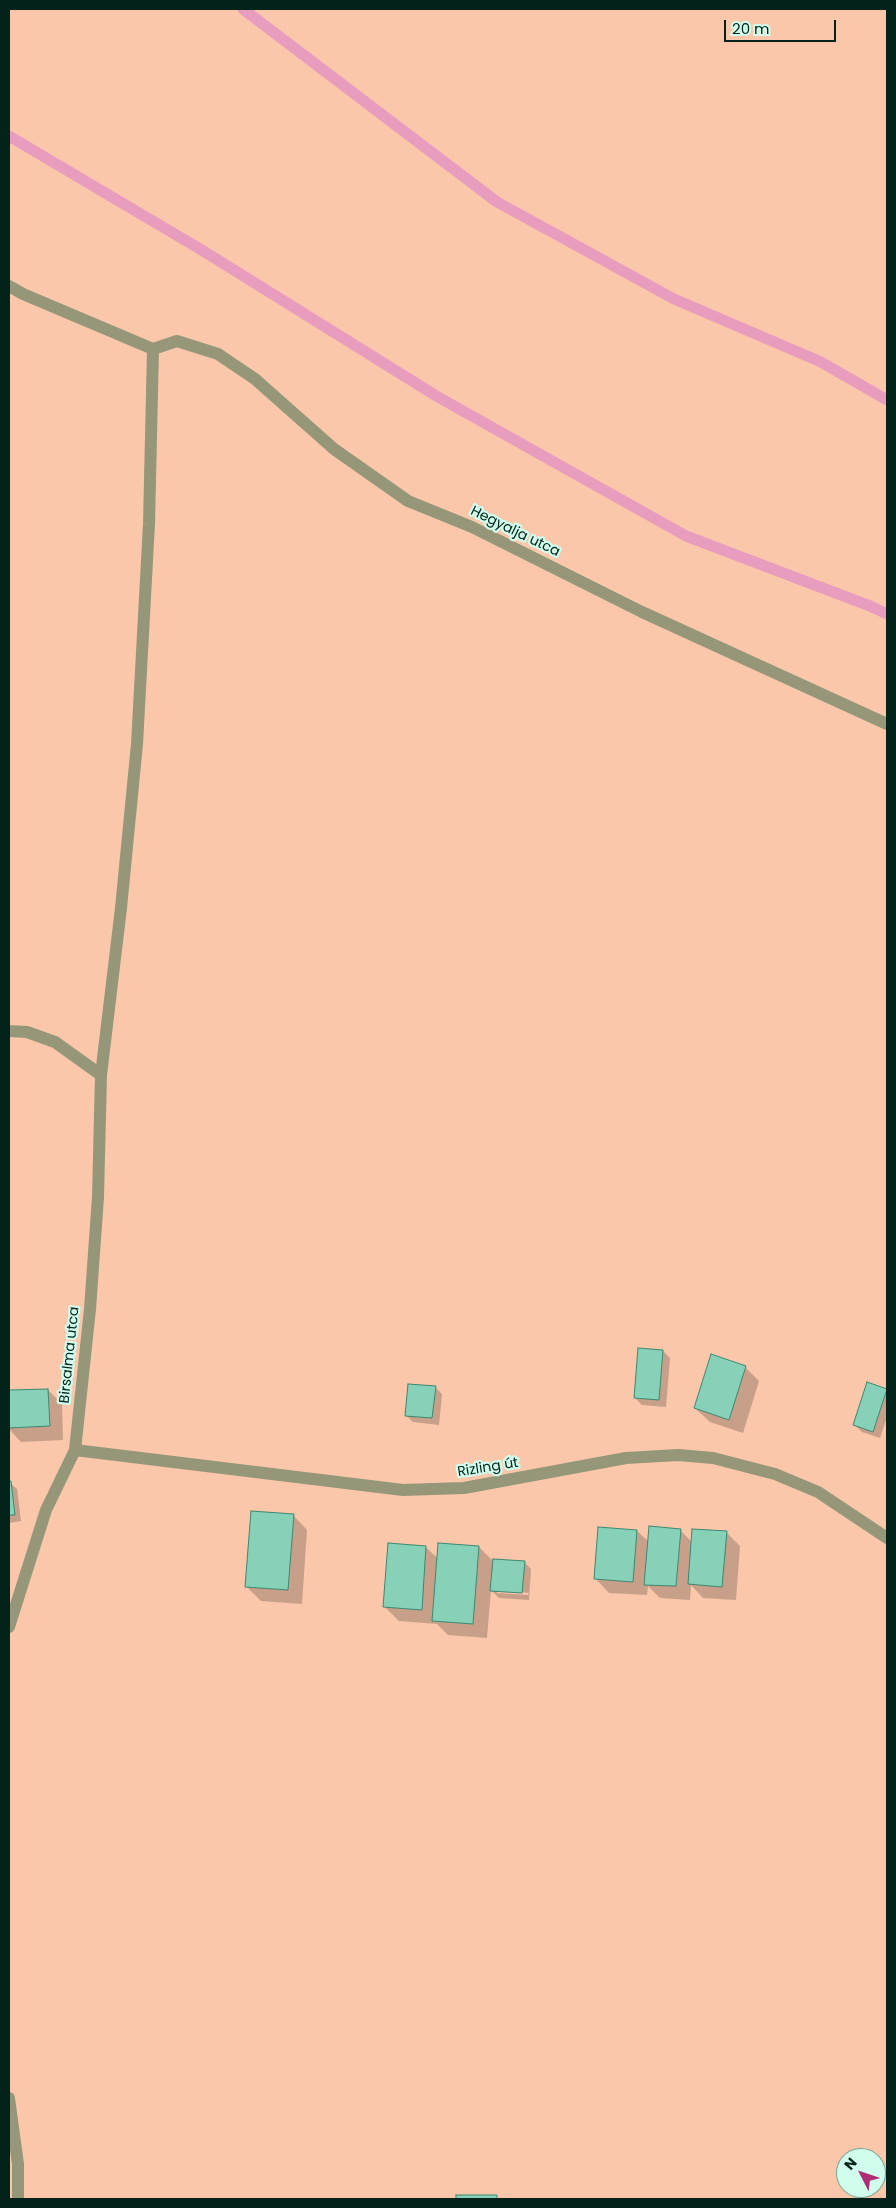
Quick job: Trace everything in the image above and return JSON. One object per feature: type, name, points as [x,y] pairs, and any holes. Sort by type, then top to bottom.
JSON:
[{"type":"street","points":[[9,286],[23,294],[153,349]]},
{"type":"street","name":"Hegyalja utca","points":[[153,349],[177,341],[218,354],[255,379],[334,449],[408,501],[472,527],[642,612],[887,724]]},
{"type":"street","name":"Birsalma utca","points":[[9,1627],[46,1510],[75,1450],[90,1309],[98,1197],[101,1075],[121,908],[137,744],[149,524],[153,349]]},
{"type":"street","points":[[9,1030],[27,1032],[55,1042],[101,1075]]},
{"type":"street","name":"Rizling út","points":[[75,1450],[403,1490],[464,1488],[626,1458],[678,1455],[713,1458],[775,1474],[818,1492],[887,1538]]},
{"type":"street","points":[[9,2098],[18,2164],[18,2199]]},
{"type":"shaded area","points":[[9,9],[887,9],[887,2199],[9,2199]]},
{"type":"building","points":[[638,1348],[663,1350],[659,1400],[634,1398]]},
{"type":"building","points":[[711,1354],[746,1366],[729,1420],[694,1408]]},
{"type":"building","points":[[867,1382],[887,1389],[873,1432],[853,1425]]},
{"type":"building","points":[[408,1384],[436,1386],[432,1418],[405,1416]]},
{"type":"building","points":[[48,1389],[50,1426],[9,1428],[9,1390]]},
{"type":"building","points":[[9,1481],[11,1481],[15,1515],[9,1515]]},
{"type":"building","points":[[251,1511],[294,1514],[288,1590],[245,1587]]},
{"type":"building","points":[[649,1526],[681,1529],[676,1586],[644,1585]]},
{"type":"building","points":[[598,1527],[637,1530],[633,1582],[594,1579]]},
{"type":"building","points":[[692,1529],[727,1531],[722,1587],[688,1584]]},
{"type":"building","points":[[388,1543],[426,1546],[422,1610],[383,1607]]},
{"type":"building","points":[[438,1543],[479,1546],[473,1624],[432,1621]]},
{"type":"building","points":[[493,1559],[525,1561],[522,1593],[490,1591]]},
{"type":"building","points":[[456,2195],[497,2195],[497,2199],[456,2199]]},
{"type":"waterway","points":[[243,9],[497,202],[674,299],[821,362],[887,400]]},
{"type":"waterway","points":[[9,136],[205,252],[438,397],[686,536],[887,614]]}]
